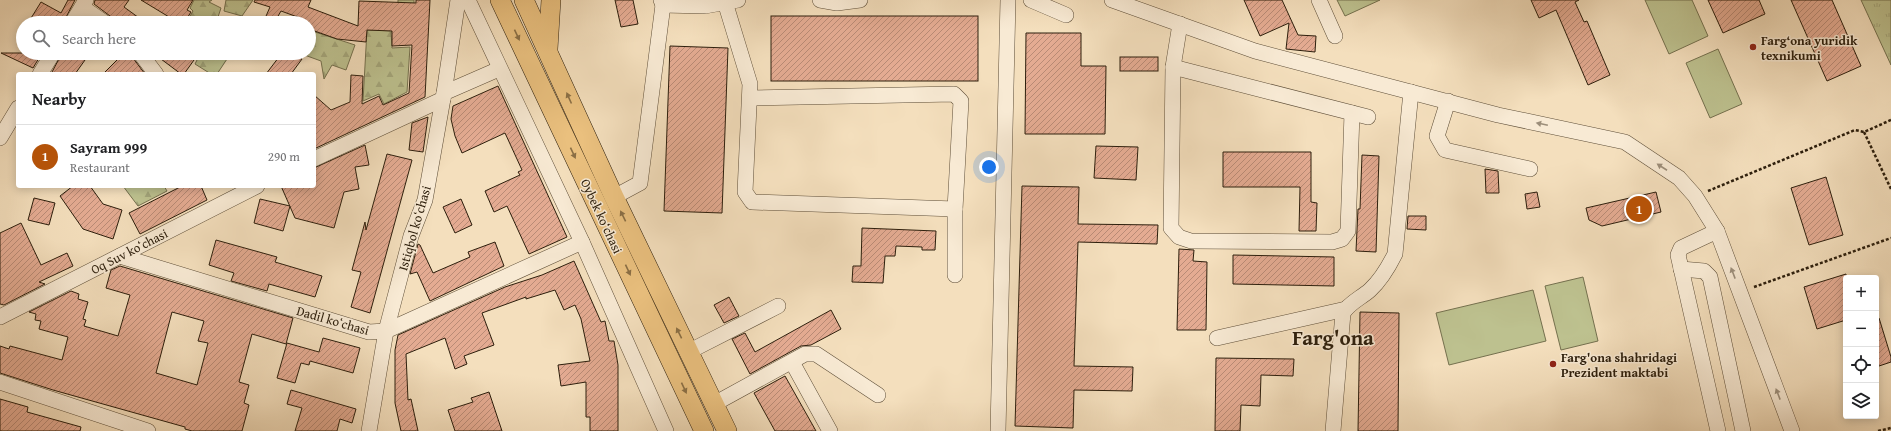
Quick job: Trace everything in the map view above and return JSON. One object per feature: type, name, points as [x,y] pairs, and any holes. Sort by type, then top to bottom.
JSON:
[{"type":"main road","name":"Oybek ko‘chasi","points":[[500,0],[704,431]]},
{"type":"main road","name":"Oybek ko‘chasi","points":[[524,0],[614,197],[727,431]]},
{"type":"main road","points":[[548,52],[551,0]]},
{"type":"street","name":"Istiqbol koʻchasi","points":[[369,431],[386,331],[411,236],[425,200],[444,96],[458,0]]},
{"type":"street","points":[[468,0],[499,69],[582,242],[666,431]]},
{"type":"street","points":[[820,0],[837,3],[860,0]]},
{"type":"street","points":[[998,431],[1008,0]]},
{"type":"street","points":[[1031,0],[1066,15]]},
{"type":"street","points":[[1112,0],[1256,51],[1498,115],[1625,142],[1679,178],[1695,196],[1717,231],[1792,431]]},
{"type":"street","points":[[1319,0],[1335,36]]},
{"type":"street","points":[[614,197],[640,183],[662,3],[705,6],[731,1],[750,84],[745,192],[752,202],[955,209]]},
{"type":"street","points":[[76,16],[84,4],[98,16]]},
{"type":"street","points":[[1180,24],[1172,67],[1171,228],[1178,237],[1191,241],[1332,242],[1342,239],[1348,231],[1352,113]]},
{"type":"street","points":[[41,72],[49,60]]},
{"type":"street","points":[[145,60],[154,72]]},
{"type":"street","points":[[1172,67],[1368,117]]},
{"type":"street","points":[[316,158],[499,69]]},
{"type":"street","points":[[1333,431],[1343,313],[1346,309],[1370,291],[1384,274],[1395,254],[1411,92]]},
{"type":"street","points":[[750,98],[954,94],[961,101],[955,209],[955,275]]},
{"type":"street","points":[[1448,102],[1437,136],[1445,150],[1530,169]]},
{"type":"street","points":[[0,138],[16,111]]},
{"type":"street","name":"Oq Suv koʻchasi","points":[[0,316],[120,256],[231,191],[247,188]]},
{"type":"street","points":[[1717,231],[1681,248],[1678,255],[1718,431]]},
{"type":"street","name":"Dadil koʻchasi","points":[[120,256],[369,332],[386,331],[582,242]]},
{"type":"street","points":[[1681,269],[1704,271],[1710,277],[1743,431]]},
{"type":"street","points":[[688,352],[778,306]]},
{"type":"street","points":[[1217,338],[1346,309]]},
{"type":"street","points":[[714,404],[805,354],[816,354],[878,395]]},
{"type":"street","points":[[792,362],[830,431]]},
{"type":"street","points":[[0,382],[148,431]]},
{"type":"path","points":[[1695,196],[1855,130],[1864,132],[1891,120]]},
{"type":"path","points":[[1864,132],[1891,189]]},
{"type":"path","points":[[1740,292],[1891,238]]},
{"type":"path","points":[[1878,431],[1891,428]]},
{"type":"green space","points":[[194,0],[212,0],[209,2],[221,8],[218,16],[190,16],[193,11],[190,8]]},
{"type":"green space","points":[[226,0],[253,0],[242,16],[224,11]]},
{"type":"green space","points":[[398,0],[414,0],[414,19],[405,30],[391,32],[392,48],[410,47],[407,92],[384,104],[379,94],[363,101],[367,30],[397,31]]},
{"type":"green space","points":[[1337,0],[1380,0],[1345,16]]},
{"type":"green space","points":[[1645,0],[1692,0],[1708,36],[1669,54]]},
{"type":"green space","points":[[1861,0],[1891,0],[1891,65]]},
{"type":"green space","points":[[316,32],[355,45],[346,70],[332,65],[324,79],[321,61],[316,59]]},
{"type":"green space","points":[[1718,49],[1742,104],[1710,118],[1686,63]]},
{"type":"green space","points":[[197,60],[226,60],[218,72],[208,72],[195,64]]},
{"type":"green space","points":[[124,188],[165,188],[167,191],[138,206]]},
{"type":"green space","points":[[1583,277],[1598,341],[1561,350],[1545,286]]},
{"type":"green space","points":[[1533,290],[1546,341],[1449,365],[1436,313]]},
{"type":"building","points":[[68,0],[75,0],[67,16],[32,16],[41,2],[61,13]]},
{"type":"building","points":[[95,0],[129,0],[124,7],[136,16],[110,16],[94,4]]},
{"type":"building","points":[[141,0],[193,0],[187,10],[191,12],[188,16],[167,16]]},
{"type":"building","points":[[255,0],[311,0],[308,7],[358,26],[359,1],[416,3],[416,0],[430,0],[425,97],[316,148],[316,97],[331,110],[350,102],[351,75],[363,76],[362,104],[379,96],[383,105],[409,93],[412,45],[392,46],[392,31],[367,30],[366,42],[337,39],[316,32],[316,16],[295,16],[281,11],[278,16],[266,16],[270,7],[254,2]]},
{"type":"building","points":[[615,0],[633,0],[638,24],[621,27]]},
{"type":"building","points":[[1244,0],[1282,0],[1298,35],[1316,36],[1315,52],[1286,49],[1289,23],[1260,36]]},
{"type":"building","points":[[1531,0],[1579,0],[1575,2],[1584,22],[1587,21],[1610,75],[1588,85],[1556,10],[1539,18]]},
{"type":"building","points":[[1708,0],[1759,0],[1765,14],[1723,33]]},
{"type":"building","points":[[1791,0],[1832,0],[1861,66],[1827,81]]},
{"type":"building","points":[[771,16],[978,16],[978,81],[771,81]]},
{"type":"building","points":[[1026,33],[1081,33],[1081,66],[1106,66],[1105,134],[1025,134]]},
{"type":"building","points":[[670,46],[728,48],[722,213],[664,211]]},
{"type":"building","points":[[1,53],[16,53],[16,60],[38,60],[33,68]]},
{"type":"building","points":[[1120,57],[1158,57],[1158,71],[1120,71]]},
{"type":"building","points":[[58,60],[85,60],[76,72],[52,72]]},
{"type":"building","points":[[117,60],[134,60],[144,72],[105,72]]},
{"type":"building","points":[[162,60],[194,60],[185,72],[178,72]]},
{"type":"building","points":[[277,60],[301,60],[292,72],[268,72]]},
{"type":"building","points":[[498,86],[567,237],[529,254],[507,206],[494,212],[485,191],[520,175],[518,172],[522,170],[505,133],[462,153],[455,136],[451,119],[453,106]]},
{"type":"building","points":[[428,117],[423,152],[409,150],[412,123]]},
{"type":"building","points":[[365,145],[369,165],[355,167],[359,189],[344,192],[334,228],[295,218],[282,188],[316,188],[316,167]]},
{"type":"building","points":[[1096,146],[1138,147],[1136,180],[1094,178]]},
{"type":"building","points":[[1223,152],[1311,152],[1311,202],[1317,203],[1316,231],[1299,231],[1300,187],[1223,187]]},
{"type":"building","points":[[387,154],[412,160],[370,313],[351,307],[361,272],[352,270],[365,222],[366,230]]},
{"type":"building","points":[[1362,155],[1379,156],[1376,252],[1356,251],[1358,209],[1360,209]]},
{"type":"building","points":[[1485,169],[1498,171],[1499,193],[1486,193]]},
{"type":"building","points":[[1826,177],[1843,235],[1809,245],[1791,188]]},
{"type":"building","points":[[1022,186],[1079,187],[1078,224],[1158,225],[1157,244],[1078,242],[1074,366],[1133,367],[1132,391],[1074,390],[1073,428],[1015,426]]},
{"type":"building","points":[[70,188],[91,188],[103,204],[122,210],[113,239],[83,229],[60,196]]},
{"type":"building","points":[[178,188],[202,188],[207,200],[140,234],[129,213]]},
{"type":"building","points":[[1537,192],[1540,207],[1527,209],[1525,194]]},
{"type":"building","points":[[1656,192],[1661,212],[1602,226],[1589,220],[1586,208]]},
{"type":"building","points":[[34,198],[55,203],[49,225],[28,220]]},
{"type":"building","points":[[260,199],[290,206],[283,231],[254,223]]},
{"type":"building","points":[[461,199],[472,225],[455,233],[443,207]]},
{"type":"building","points":[[1408,216],[1426,216],[1426,230],[1407,229]]},
{"type":"building","points":[[21,223],[41,265],[67,253],[73,266],[39,282],[45,284],[4,305],[0,304],[0,233]]},
{"type":"building","points":[[862,228],[936,231],[935,250],[922,250],[922,247],[896,246],[895,256],[885,256],[883,283],[852,282],[853,266],[861,266]]},
{"type":"building","points":[[216,240],[277,257],[275,262],[322,276],[315,297],[269,284],[267,291],[231,281],[234,273],[209,265]]},
{"type":"building","points":[[495,242],[504,266],[430,301],[417,272],[410,274],[418,244],[420,245],[433,273],[470,257],[468,252]]},
{"type":"building","points":[[1179,249],[1194,250],[1193,261],[1207,262],[1206,330],[1177,330]]},
{"type":"building","points":[[1233,255],[1334,257],[1334,286],[1233,284]]},
{"type":"building","points":[[574,261],[601,322],[605,321],[609,341],[614,341],[618,365],[618,431],[590,431],[590,417],[586,417],[586,382],[561,386],[558,365],[590,361],[581,319],[575,305],[564,310],[555,290],[526,299],[526,297],[482,313],[494,345],[464,356],[467,364],[455,369],[445,338],[406,354],[408,400],[411,399],[418,431],[401,431],[395,403],[395,350],[398,335],[505,287],[542,275]]},
{"type":"building","points":[[120,266],[293,318],[286,344],[252,334],[239,382],[249,385],[244,403],[249,405],[242,431],[192,431],[185,429],[185,427],[53,390],[0,373],[0,346],[9,349],[10,346],[62,360],[68,337],[39,329],[41,321],[35,320],[36,314],[29,312],[71,291],[79,294],[78,299],[88,302],[83,319],[86,320],[84,326],[118,336],[130,295],[106,288],[111,270]],"holes":[[[172,312],[204,321],[198,341],[208,343],[197,385],[156,373]]]},
{"type":"building","points":[[1846,274],[1843,275],[1843,321],[1817,329],[1804,287]]},
{"type":"building","points":[[729,297],[739,316],[724,323],[714,305]]},
{"type":"building","points":[[831,310],[841,329],[811,345],[801,346],[750,374],[732,339],[745,333],[755,352]]},
{"type":"building","points":[[1360,312],[1399,313],[1398,431],[1358,431]]},
{"type":"building","points":[[1879,318],[1891,357],[1891,362],[1879,366]]},
{"type":"building","points":[[323,338],[360,348],[353,373],[310,361],[309,365],[301,363],[295,383],[277,378],[287,343],[319,352]]},
{"type":"building","points":[[1216,358],[1294,359],[1293,376],[1261,375],[1260,406],[1241,405],[1240,431],[1215,431]]},
{"type":"building","points":[[785,376],[816,431],[775,431],[754,393]]},
{"type":"building","points":[[291,390],[356,409],[352,423],[340,419],[337,431],[295,431],[302,408],[287,404]]},
{"type":"building","points":[[489,392],[502,431],[455,431],[448,410],[473,402],[471,398]]},
{"type":"building","points":[[0,399],[28,407],[27,412],[81,427],[80,431],[0,431]]},
{"type":"place","name":"Farg‘ona yuridik texnikumi","points":[[1753,47]]},
{"type":"place","name":"Sayram 999","points":[[1639,209]]},
{"type":"place","name":"Farg'ona shahridagi Prezident maktabi","points":[[1553,364]]},
{"type":"district","name":"Farg'ona","points":[[1333,338]]}]
